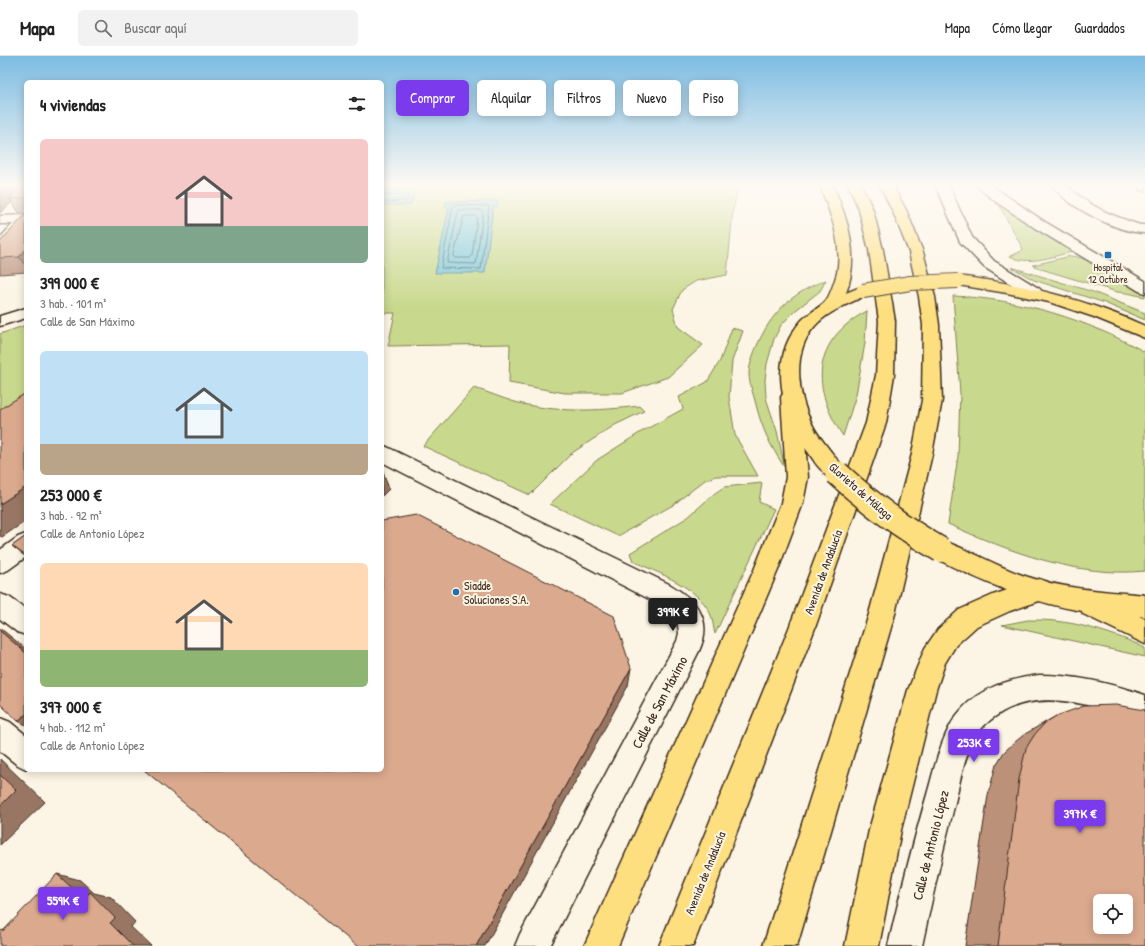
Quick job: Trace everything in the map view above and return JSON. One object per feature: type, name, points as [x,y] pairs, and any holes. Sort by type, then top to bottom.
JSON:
[{"type":"main road","points":[[833,304],[845,268],[844,249],[840,226]]},
{"type":"main road","name":"Avenida de Andalucía","points":[[676,946],[802,628],[876,423],[885,375],[887,321],[876,250],[870,226]]},
{"type":"main road","points":[[780,946],[882,614],[922,454],[932,400],[931,325],[927,297],[916,252],[905,226]]},
{"type":"main road","name":"Glorieta de Málaga","points":[[1145,332],[1070,302],[1034,292],[996,285],[958,281],[924,281],[892,284],[863,291],[833,304],[811,321],[796,342],[789,368],[791,397],[803,428],[817,450],[830,466],[879,510],[915,535],[941,550],[995,575],[1039,590],[1080,600],[1145,606]]},
{"type":"main road","points":[[601,946],[766,570],[792,503],[797,477],[791,397]]},
{"type":"main road","points":[[862,946],[885,830],[922,690],[934,657],[947,637],[968,618],[1002,603],[1039,590]]},
{"type":"main road","points":[[1080,600],[1145,632]]},
{"type":"street","points":[[0,247],[19,226]]},
{"type":"street","points":[[959,226],[965,239],[989,264],[1034,292]]},
{"type":"street","points":[[1041,226],[1145,288]]},
{"type":"street","points":[[1131,226],[1145,229]]},
{"type":"street","points":[[0,321],[24,314]]},
{"type":"street","name":"Calle de San Máximo","points":[[384,454],[660,592],[678,603],[689,614],[693,630],[690,643],[532,946]]},
{"type":"street","points":[[0,563],[24,545]]},
{"type":"street","points":[[0,605],[24,623]]},
{"type":"street","name":"Calle de Antonio López","points":[[905,946],[925,858],[948,773],[959,742],[969,722],[992,700],[1008,693],[1031,689],[1059,688],[1090,692],[1145,709]]},
{"type":"street","points":[[0,732],[24,752]]},
{"type":"green space","points":[[384,226],[732,226],[727,275],[696,281],[682,290],[673,309],[678,327],[703,345],[668,377],[622,393],[565,393],[509,383],[510,344],[388,346],[395,313],[384,313]]},
{"type":"green space","points":[[1010,226],[1031,226],[1071,251],[1039,260],[1024,260],[1010,256],[1020,252],[1023,249]]},
{"type":"green space","points":[[1071,256],[1090,261],[1110,271],[1145,294],[1145,297],[1117,292],[1041,269],[1033,265]]},
{"type":"green space","points":[[1011,267],[1093,292],[1145,313],[1145,320],[1102,302],[1034,280]]},
{"type":"green space","points":[[826,280],[820,291],[796,310],[781,325],[774,339],[767,364],[765,380],[766,398],[777,431],[785,468],[770,444],[760,420],[750,384],[750,368],[762,336],[775,315],[792,298],[802,291]]},
{"type":"green space","points":[[953,296],[1004,301],[1052,313],[1099,330],[1145,352],[1145,571],[1120,572],[1069,566],[1019,553],[948,524],[958,456],[960,393]]},
{"type":"green space","points":[[867,311],[865,343],[856,395],[843,436],[832,418],[825,400],[822,383],[822,366],[827,350],[835,336],[849,323]]},
{"type":"green space","points":[[24,326],[24,412],[0,426],[0,334]]},
{"type":"green space","points":[[732,328],[743,331],[732,361],[729,397],[735,435],[758,476],[716,476],[705,480],[673,505],[618,536],[550,504],[597,460],[641,432],[683,409],[679,397],[707,382],[720,361]]},
{"type":"green space","points":[[474,388],[530,406],[593,410],[639,406],[644,411],[615,425],[572,453],[530,495],[423,446]]},
{"type":"green space","points":[[762,483],[759,502],[774,509],[715,634],[710,613],[696,596],[687,588],[633,561],[630,553],[688,517],[724,487]]},
{"type":"green space","points":[[1028,620],[1049,620],[1071,623],[1105,632],[1145,648],[1145,657],[1002,625]]},
{"type":"water","points":[[445,226],[491,226],[485,273],[435,273]]},
{"type":"building","points":[[15,226],[24,226],[24,251],[19,257],[0,258],[0,242]]},
{"type":"building","points":[[24,394],[24,488],[0,504],[0,409]]},
{"type":"building","points":[[416,515],[614,616],[631,668],[476,946],[357,946],[146,772],[384,772],[384,521]]},
{"type":"building","points":[[24,537],[24,555],[12,546]]},
{"type":"building","points":[[0,631],[24,651],[24,716],[18,721],[0,704]]},
{"type":"building","points":[[1116,705],[1145,710],[1145,946],[998,946],[1019,779],[1026,748],[1035,734],[1045,723],[1056,716],[1084,706]]},
{"type":"building","points":[[0,775],[16,790],[0,806]]},
{"type":"building","points":[[57,874],[84,899],[90,892],[115,918],[110,923],[133,946],[0,946],[0,931],[4,930]]},
{"type":"place","name":"Hospital 12 Octubre","points":[[1108,255]]},
{"type":"place","name":"Siadde Soluciones S.A.","points":[[456,592]]}]
